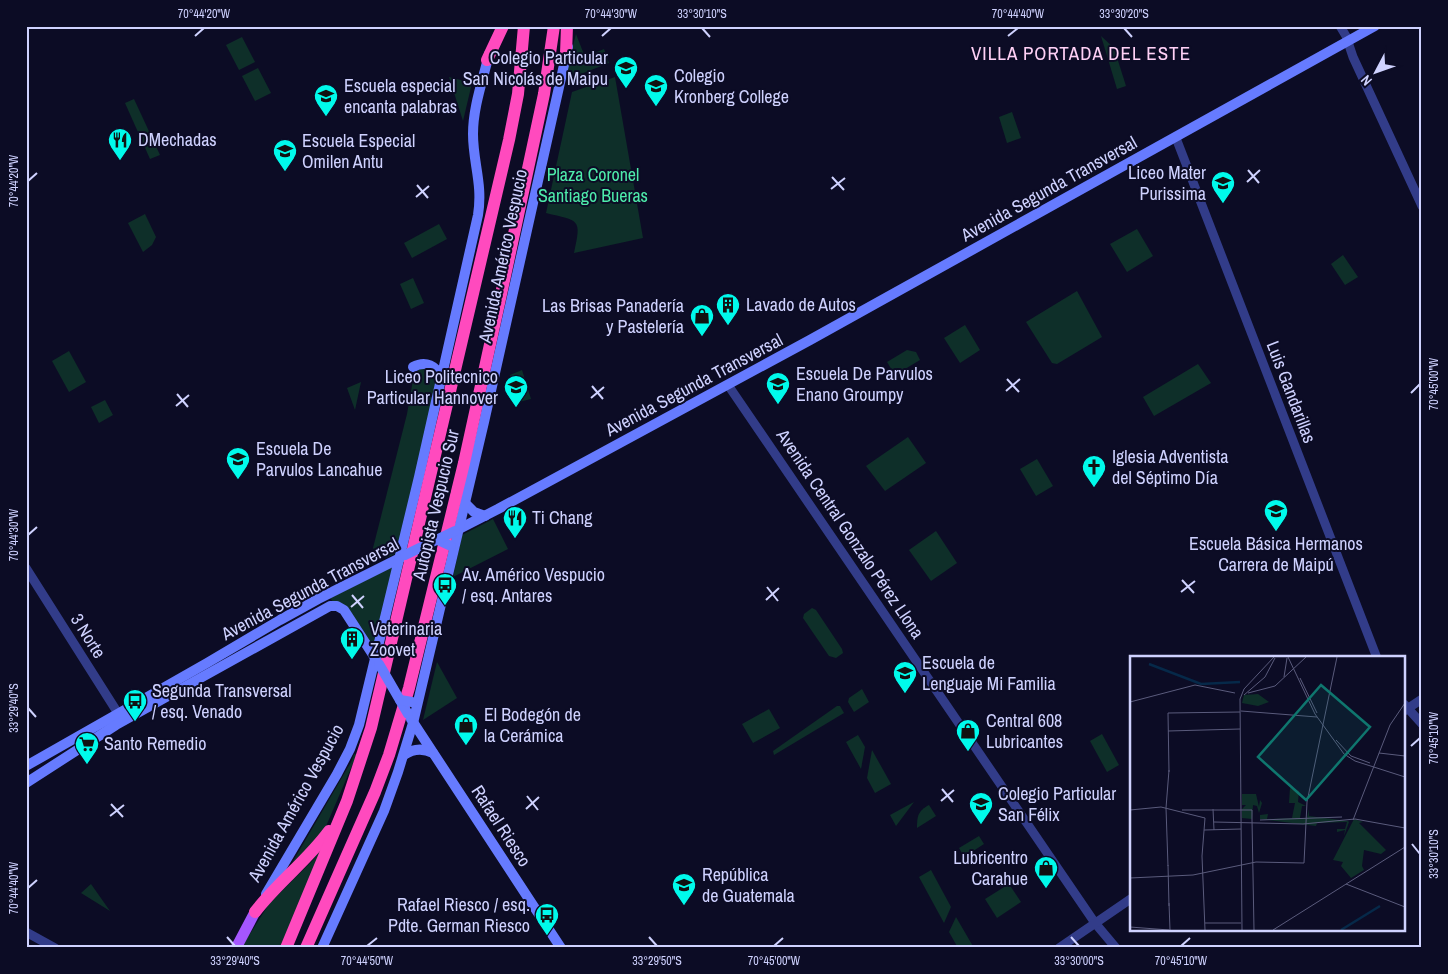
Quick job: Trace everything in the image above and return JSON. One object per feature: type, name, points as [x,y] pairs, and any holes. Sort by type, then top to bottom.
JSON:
[{"type":"highway","points":[[487,60],[503,26]]},
{"type":"highway","name":"Autopista Vespucio Sur","points":[[286,948],[346,800],[371,728],[505,159],[518,94],[524,26]]},
{"type":"highway","name":"Autopista Vespucio Sur","points":[[306,948],[378,786],[409,688],[462,472],[505,276],[544,94],[554,26]]},
{"type":"highway","points":[[566,54],[567,26]]},
{"type":"highway","points":[[255,912],[276,887],[316,848],[335,821],[346,800]]},
{"type":"highway","points":[[311,948],[323,909]]},
{"type":"main road","name":"Avenida Américo Vespucio","points":[[236,948],[350,749],[377,661],[480,205],[480,180],[473,128],[476,106],[496,26]]},
{"type":"main road","name":"Avenida Américo Vespucio","points":[[322,948],[384,811],[404,755],[410,718],[465,503],[572,26]]},
{"type":"main road","name":"Avenida Segunda Transversal","points":[[26,783],[121,717],[309,603],[485,516],[1176,138],[1375,26]]},
{"type":"main road","points":[[413,367],[429,364],[436,368],[442,378]]},
{"type":"main road","points":[[465,503],[474,512],[485,516]]},
{"type":"main road","points":[[438,540],[453,548]]},
{"type":"main road","name":"Avenida Segunda Transversal","points":[[26,766],[330,606],[337,606],[344,610],[377,661],[410,718]]},
{"type":"main road","points":[[400,700],[415,700]]},
{"type":"main road","name":"Rafael Riesco","points":[[410,718],[561,948]]},
{"type":"main road","points":[[404,755],[419,749],[434,753]]},
{"type":"street","points":[[1340,26],[1422,206]]},
{"type":"street","name":"Luis Gandarillas","points":[[1176,138],[1376,656]]},
{"type":"street","name":"Avenida Central Gonzalo Pérez Llona","points":[[728,384],[1095,923],[1116,948]]},
{"type":"street","name":"3 Norte","points":[[26,568],[121,717]]},
{"type":"street","points":[[1422,699],[1406,708],[1422,724]]},
{"type":"street","points":[[1059,948],[1130,899]]},
{"type":"street","points":[[26,932],[55,948]]},
{"type":"green space","points":[[576,34],[585,57],[604,49],[609,63],[568,79],[565,76]]},
{"type":"green space","points":[[1101,36],[1114,48],[1126,86],[1117,89]]},
{"type":"green space","points":[[242,37],[255,62],[239,70],[226,45]]},
{"type":"green space","points":[[258,68],[271,93],[255,101],[242,76]]},
{"type":"green space","points":[[449,77],[472,83],[463,121]]},
{"type":"green space","name":"Plaza Coronel Santiago Bueras","points":[[615,77],[643,238],[574,253],[578,233],[575,223],[571,220],[546,213],[572,92]]},
{"type":"green space","points":[[134,99],[160,155],[150,159],[125,103]]},
{"type":"green space","points":[[1012,112],[1021,138],[1007,143],[999,117]]},
{"type":"green space","points":[[145,214],[156,237],[152,245],[143,252],[128,223]]},
{"type":"green space","points":[[439,224],[447,239],[412,258],[404,243]]},
{"type":"green space","points":[[1137,229],[1153,256],[1127,272],[1110,244]]},
{"type":"green space","points":[[1343,255],[1358,277],[1345,285],[1331,264]]},
{"type":"green space","points":[[413,278],[424,303],[411,309],[400,284]]},
{"type":"green space","points":[[1077,291],[1102,337],[1057,364],[1052,363],[1026,322]]},
{"type":"green space","points":[[965,325],[980,350],[960,363],[944,338]]},
{"type":"green space","points":[[907,350],[916,352],[920,360],[895,375],[887,362]]},
{"type":"green space","points":[[69,351],[86,382],[69,392],[52,361]]},
{"type":"green space","points":[[1198,364],[1211,383],[1154,416],[1143,397]]},
{"type":"green space","points":[[427,368],[438,377],[397,553],[386,558],[377,554],[373,548],[407,414],[414,374],[420,369]]},
{"type":"green space","points":[[522,370],[531,399],[519,402],[510,375]]},
{"type":"green space","points":[[361,382],[355,410],[347,388]]},
{"type":"green space","points":[[105,400],[113,415],[99,423],[91,407]]},
{"type":"green space","points":[[908,437],[926,463],[885,491],[866,466]]},
{"type":"green space","points":[[1037,459],[1053,486],[1036,496],[1020,469]]},
{"type":"green space","points":[[493,519],[508,549],[453,577],[462,535]]},
{"type":"green space","points":[[936,531],[957,563],[931,581],[909,550]]},
{"type":"green space","points":[[395,565],[375,651],[330,598]]},
{"type":"green space","points":[[812,608],[816,610],[842,649],[843,653],[836,658],[829,656],[803,618],[804,614]]},
{"type":"green space","points":[[437,662],[457,698],[423,720]]},
{"type":"green space","points":[[862,689],[869,702],[854,712],[848,702],[849,698]]},
{"type":"green space","points":[[837,706],[840,706],[844,713],[774,755],[773,751]]},
{"type":"green space","points":[[769,709],[780,728],[753,743],[742,724]]},
{"type":"green space","points":[[1102,734],[1119,765],[1107,772],[1090,741]]},
{"type":"green space","points":[[858,735],[865,747],[861,769],[846,742]]},
{"type":"green space","points":[[872,750],[891,784],[875,793],[867,778]]},
{"type":"green space","points":[[354,754],[357,754],[324,831],[285,875],[351,762]]},
{"type":"green space","points":[[914,802],[896,826],[890,815]]},
{"type":"green space","points":[[929,805],[936,816],[917,828],[919,814],[922,809]]},
{"type":"green space","points":[[979,836],[984,844],[964,857],[959,848]]},
{"type":"green space","points":[[323,847],[324,849],[280,948],[241,948],[269,904],[312,861]]},
{"type":"green space","points":[[931,870],[951,907],[944,923],[919,877]]},
{"type":"green space","points":[[91,884],[110,911],[81,893]]},
{"type":"green space","points":[[1009,884],[1021,902],[997,918],[985,899]]},
{"type":"green space","points":[[956,917],[974,948],[958,948],[949,932]]},
{"type":"place","name":"Colegio Particular San Nicolás de Maipu","points":[[626,89]]},
{"type":"place","name":"Colegio Kronberg College","points":[[656,107]]},
{"type":"place","name":"Escuela especial encanta palabras","points":[[326,117]]},
{"type":"place","name":"DMechadas","points":[[120,161]]},
{"type":"place","name":"Escuela Especial Omilen Antu","points":[[285,172]]},
{"type":"place","name":"Liceo Mater Purissima","points":[[1223,204]]},
{"type":"place","name":"Lavado de Autos","points":[[728,326]]},
{"type":"place","name":"Las Brisas Panadería y Pastelería","points":[[702,337]]},
{"type":"place","name":"Escuela De Parvulos Enano Groumpy","points":[[778,405]]},
{"type":"place","name":"Liceo Politecnico Particular Hannover","points":[[516,408]]},
{"type":"place","name":"Escuela De Parvulos Lancahue","points":[[238,480]]},
{"type":"place","name":"Iglesia Adventista del Séptimo Día","points":[[1094,488]]},
{"type":"place","name":"Escuela Básica Hermanos Carrera de Maipú","points":[[1276,532]]},
{"type":"place","name":"Ti Chang","points":[[515,539]]},
{"type":"place","name":"Av. Américo Vespucio / esq. Antares","points":[[445,606]]},
{"type":"place","name":"Veterinaria Zoovet","points":[[352,660]]},
{"type":"place","name":"Escuela de Lenguaje Mi Familia","points":[[905,694]]},
{"type":"place","name":"Segunda Transversal / esq. Venado","points":[[135,722]]},
{"type":"place","name":"El Bodegón de la Cerámica","points":[[466,746]]},
{"type":"place","name":"Central 608 Lubricantes","points":[[968,752]]},
{"type":"place","name":"Santo Remedio","points":[[87,765]]},
{"type":"place","name":"Colegio Particular San Félix","points":[[981,825]]},
{"type":"place","name":"Lubricentro Carahue","points":[[1046,889]]},
{"type":"place","name":"República de Guatemala","points":[[684,906]]},
{"type":"place","name":"Rafael Riesco / esq. Pdte. German Riesco","points":[[547,936]]},
{"type":"district","name":"VILLA PORTADA DEL ESTE","points":[[1081,53]]}]
